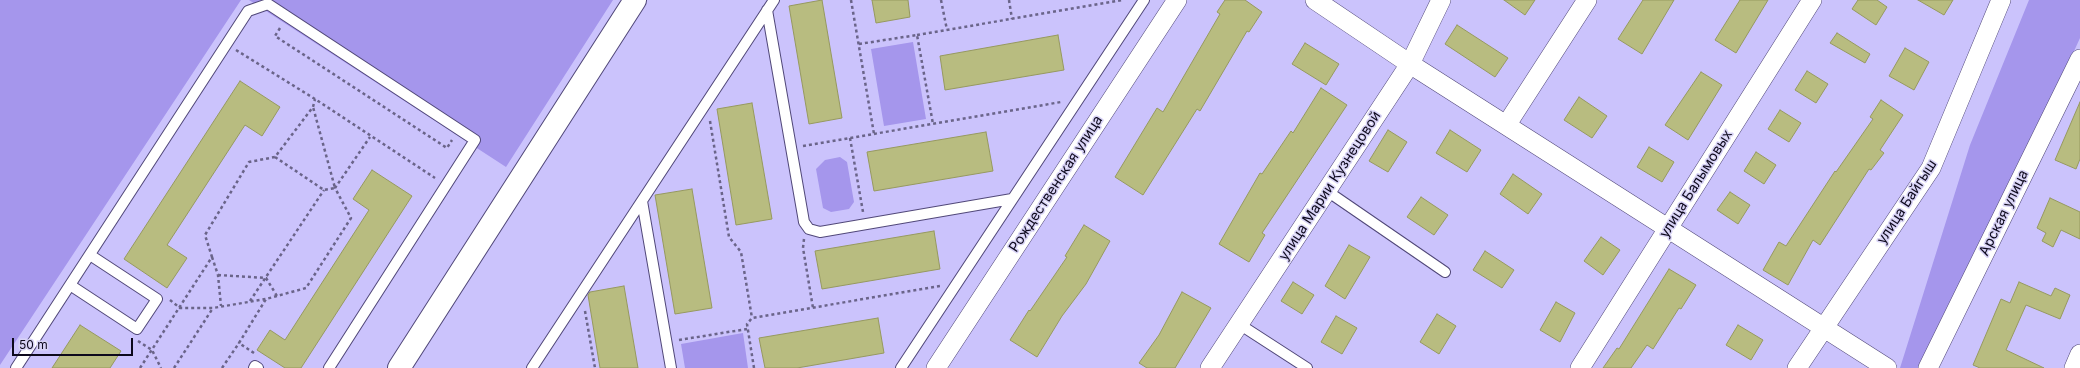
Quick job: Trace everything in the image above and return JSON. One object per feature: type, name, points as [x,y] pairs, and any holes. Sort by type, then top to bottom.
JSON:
[{"type":"street","points":[[399,368],[635,0]]},
{"type":"street","name":"Рождественская улица","points":[[936,368],[1177,0]]},
{"type":"street","points":[[1315,0],[1410,64],[1507,124],[1887,368]]},
{"type":"street","name":"улица Марии Кузнецовой","points":[[1210,368],[1410,64],[1441,0]]},
{"type":"street","points":[[1507,124],[1586,0]]},
{"type":"street","name":"улица Балымовых","points":[[1580,368],[1812,0]]},
{"type":"street","name":"улица Байгыш","points":[[1797,368],[1931,168],[2000,0]]},
{"type":"street","name":"Арская улица","points":[[1928,368],[2080,59]]},
{"type":"street","points":[[2074,368],[2080,354]]},
{"type":"lane","points":[[532,368],[774,0]]},
{"type":"lane","points":[[901,368],[1144,0]]},
{"type":"lane","points":[[16,368],[90,255],[231,47],[248,11],[268,4],[475,140],[329,368]]},
{"type":"lane","points":[[767,10],[802,216],[809,229],[820,232],[1012,199]]},
{"type":"lane","points":[[1327,191],[1445,272]]},
{"type":"lane","points":[[642,201],[670,368]]},
{"type":"lane","points":[[70,285],[137,329],[157,300],[90,255]]},
{"type":"lane","points":[[1239,324],[1307,368]]},
{"type":"lane","points":[[254,368],[255,366],[258,368]]},
{"type":"path","points":[[851,0],[874,134]]},
{"type":"path","points":[[941,0],[946,30]]},
{"type":"path","points":[[1009,0],[1012,18]]},
{"type":"path","points":[[859,44],[1122,0]]},
{"type":"path","points":[[276,24],[281,27],[275,36],[447,148],[454,138],[457,141]]},
{"type":"path","points":[[917,35],[932,124]]},
{"type":"path","points":[[231,47],[239,43]]},
{"type":"path","points":[[230,56],[231,47]]},
{"type":"path","points":[[231,47],[315,99],[370,137],[446,185]]},
{"type":"path","points":[[221,306],[218,275],[205,235],[249,162],[275,157],[313,107],[315,99]]},
{"type":"path","points":[[791,148],[1078,99]]},
{"type":"path","points":[[706,103],[729,237],[741,252],[752,318]]},
{"type":"path","points":[[167,299],[180,308],[213,308],[266,299],[306,288],[351,218],[334,188],[313,107]]},
{"type":"path","points":[[275,157],[324,190],[334,188],[370,137]]},
{"type":"path","points":[[850,138],[865,224]]},
{"type":"path","points":[[250,301],[324,190]]},
{"type":"path","points":[[809,229],[804,238],[803,248],[813,308]]},
{"type":"path","points":[[140,368],[212,257]]},
{"type":"path","points":[[218,275],[266,278]]},
{"type":"path","points":[[266,278],[277,296]]},
{"type":"path","points":[[754,368],[747,329],[748,322],[752,318],[957,283]]},
{"type":"path","points":[[582,292],[595,368]]},
{"type":"path","points":[[222,368],[266,299]]},
{"type":"path","points":[[174,368],[213,308]]},
{"type":"path","points":[[666,342],[747,329]]},
{"type":"path","points":[[132,337],[152,350],[161,368]]},
{"type":"path","points":[[239,343],[257,356]]},
{"type":"shaded area","points":[[0,0],[241,0],[0,365]]},
{"type":"shaded area","points":[[249,0],[613,0],[506,167]]},
{"type":"shaded area","points":[[2029,0],[2080,0],[2080,38],[2025,159],[1921,368],[1900,368],[1970,145]]},
{"type":"shaded area","points":[[913,42],[926,119],[884,126],[871,49]]},
{"type":"shaded area","points":[[840,157],[847,162],[854,202],[849,209],[831,212],[823,208],[816,169],[825,160]]},
{"type":"shaded area","points":[[743,333],[748,368],[685,368],[681,344]]},
{"type":"building","points":[[822,0],[842,118],[809,124],[789,6]]},
{"type":"building","points":[[872,0],[908,0],[910,17],[876,23]]},
{"type":"building","points":[[1225,0],[1245,0],[1262,12],[1249,32],[1247,31],[1200,111],[1197,109],[1143,195],[1115,177],[1157,108],[1163,112],[1220,14],[1217,12]]},
{"type":"building","points":[[1504,0],[1535,0],[1525,15]]},
{"type":"building","points":[[1643,0],[1674,0],[1642,54],[1618,39]]},
{"type":"building","points":[[1740,0],[1768,0],[1736,53],[1715,40]]},
{"type":"building","points":[[1858,0],[1877,0],[1887,7],[1876,25],[1852,9]]},
{"type":"building","points":[[1918,0],[1953,0],[1944,15]]},
{"type":"building","points":[[1457,25],[1508,58],[1495,77],[1445,44]]},
{"type":"building","points":[[1837,33],[1870,54],[1865,63],[1830,43]]},
{"type":"building","points":[[1058,35],[1064,70],[945,90],[940,56]]},
{"type":"building","points":[[1305,43],[1339,64],[1326,85],[1292,64]]},
{"type":"building","points":[[1905,48],[1929,62],[1914,90],[1889,76]]},
{"type":"building","points":[[1807,71],[1828,84],[1816,103],[1795,90]]},
{"type":"building","points":[[1701,72],[1722,85],[1688,140],[1665,125]]},
{"type":"building","points":[[240,81],[280,107],[262,136],[245,125],[167,245],[187,258],[167,288],[124,259]]},
{"type":"building","points":[[1321,88],[1347,105],[1262,233],[1265,235],[1249,262],[1219,244],[1260,173],[1262,174],[1291,131],[1293,133]]},
{"type":"building","points":[[1579,97],[1607,116],[1592,138],[1564,120]]},
{"type":"building","points":[[1881,100],[1903,115],[1880,150],[1884,153],[1871,170],[1869,169],[1820,245],[1813,240],[1788,285],[1763,270],[1779,242],[1786,246],[1835,171],[1836,172],[1873,119],[1870,117]]},
{"type":"building","points":[[2080,102],[2080,159],[2076,169],[2055,160]]},
{"type":"building","points":[[752,103],[772,219],[736,225],[717,109]]},
{"type":"building","points":[[1780,110],[1801,123],[1789,142],[1768,129]]},
{"type":"building","points":[[1388,130],[1407,142],[1388,172],[1369,161]]},
{"type":"building","points":[[1450,130],[1481,150],[1467,172],[1436,153]]},
{"type":"building","points":[[986,132],[993,171],[874,191],[867,152]]},
{"type":"building","points":[[1649,147],[1674,162],[1662,182],[1637,167]]},
{"type":"building","points":[[1756,152],[1776,165],[1764,184],[1744,171]]},
{"type":"building","points":[[372,170],[412,196],[301,368],[285,368],[257,350],[270,330],[285,340],[369,210],[353,199]]},
{"type":"building","points":[[1513,174],[1542,194],[1528,214],[1500,194]]},
{"type":"building","points":[[692,189],[712,308],[675,314],[655,195]]},
{"type":"building","points":[[1730,192],[1750,205],[1738,224],[1717,210]]},
{"type":"building","points":[[1421,197],[1448,215],[1434,235],[1407,217]]},
{"type":"building","points":[[2050,198],[2080,212],[2080,239],[2061,230],[2053,247],[2042,241],[2046,233],[2037,228]]},
{"type":"building","points":[[1084,225],[1110,241],[1086,284],[1062,316],[1037,357],[1010,340],[1029,310],[1030,311],[1067,257],[1065,256]]},
{"type":"building","points":[[934,231],[940,269],[822,289],[815,251]]},
{"type":"building","points":[[1601,237],[1620,250],[1603,275],[1584,261]]},
{"type":"building","points":[[1349,245],[1370,257],[1345,299],[1325,286]]},
{"type":"building","points":[[1485,251],[1514,270],[1502,288],[1473,270]]},
{"type":"building","points":[[1669,269],[1696,285],[1681,309],[1679,308],[1653,349],[1647,345],[1631,368],[1603,368],[1617,348],[1619,349]]},
{"type":"building","points":[[1293,282],[1314,295],[1302,314],[1281,301]]},
{"type":"building","points":[[2019,282],[2051,296],[2055,288],[2070,295],[2060,319],[2026,305],[2006,350],[2044,368],[1980,368],[1973,365],[2001,299],[2010,303]]},
{"type":"building","points":[[624,286],[638,368],[600,368],[588,295],[590,292]]},
{"type":"building","points":[[1182,292],[1211,308],[1175,368],[1147,368],[1139,363],[1159,335]]},
{"type":"building","points":[[1556,302],[1575,313],[1560,342],[1540,330]]},
{"type":"building","points":[[1437,314],[1456,326],[1439,354],[1420,342]]},
{"type":"building","points":[[1336,316],[1357,328],[1342,354],[1321,342]]},
{"type":"building","points":[[878,318],[884,353],[797,368],[765,368],[759,338]]},
{"type":"building","points":[[80,325],[121,351],[110,368],[52,368]]},
{"type":"building","points":[[1738,325],[1763,340],[1751,360],[1726,345]]}]
